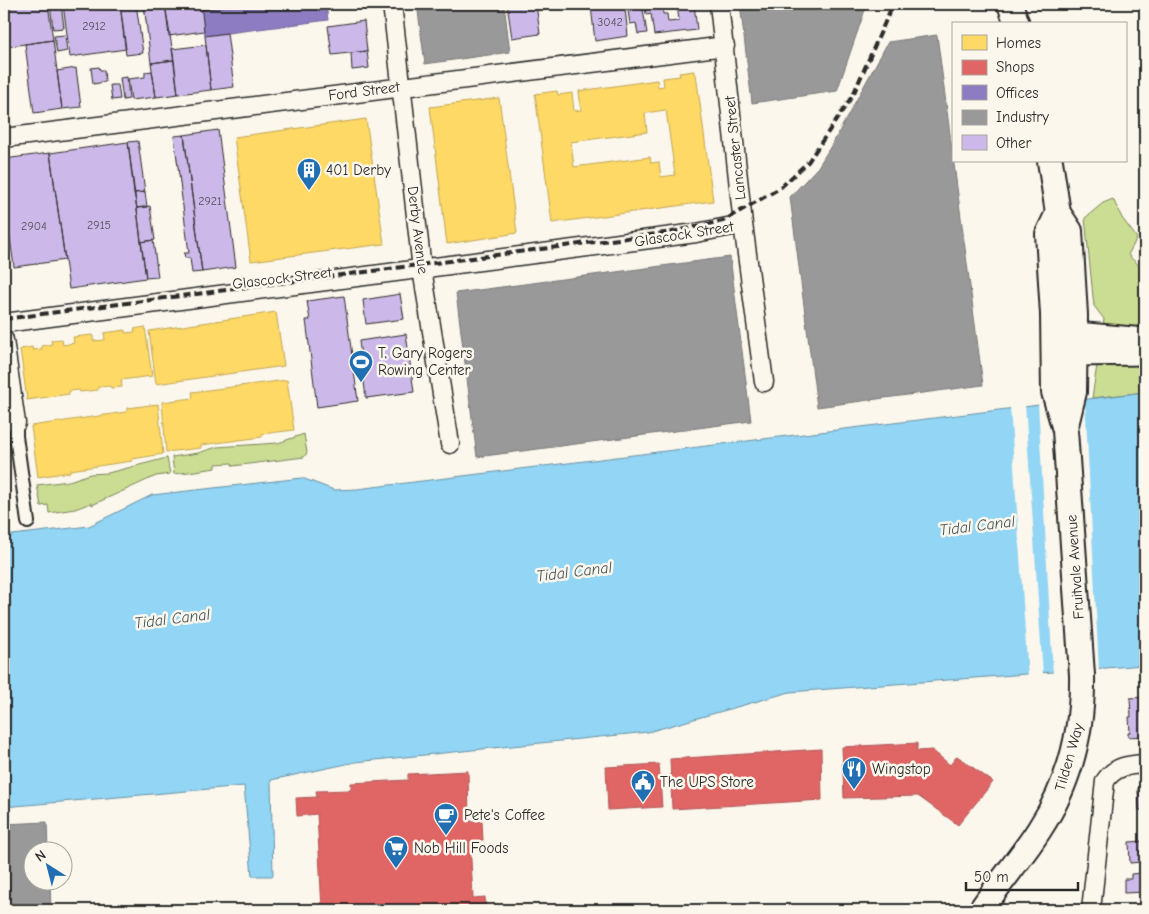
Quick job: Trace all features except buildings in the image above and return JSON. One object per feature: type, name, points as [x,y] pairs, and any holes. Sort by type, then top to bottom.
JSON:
[{"type":"main road","points":[[1010,4],[1016,22]]},
{"type":"main road","name":"Fruitvale Avenue","points":[[1050,162],[1058,213],[1070,231],[1075,344],[1064,392]]},
{"type":"main road","name":"Fruitvale Avenue","points":[[1058,213],[1048,234],[1053,342],[1064,392],[1082,675],[1082,703]]},
{"type":"main road","name":"Tilden Way","points":[[981,910],[999,882],[1036,835],[1058,798],[1077,736],[1082,703]]},
{"type":"main road","name":"Tilden Way","points":[[971,910],[999,882]]},
{"type":"street","name":"Derby Avenue","points":[[392,4],[422,264],[450,450]]},
{"type":"street","name":"Lancaster Street","points":[[719,4],[743,224],[764,382]]},
{"type":"street","name":"Ford Street","points":[[4,138],[724,46]]},
{"type":"street","name":"Glascock Street","points":[[4,314],[696,233],[743,224]]},
{"type":"street","name":"Glascock Street","points":[[4,323],[422,264]]},
{"type":"street","points":[[1075,344],[1145,339]]},
{"type":"street","points":[[4,340],[28,522]]},
{"type":"street","points":[[1053,342],[1145,354]]},
{"type":"street","points":[[1091,910],[1105,781],[1115,770],[1127,765],[1145,764]]},
{"type":"green space","points":[[1113,199],[1122,218],[1137,238],[1128,255],[1145,271],[1145,392],[1092,398],[1104,319],[1094,306],[1085,218],[1103,203]]},
{"type":"green space","points":[[304,434],[307,453],[304,457],[233,466],[232,463],[216,464],[216,468],[174,474],[172,457],[198,453],[217,447],[278,443]]},
{"type":"green space","points":[[167,458],[170,474],[156,476],[92,505],[91,503],[75,509],[49,513],[48,505],[41,506],[37,485],[69,481],[90,474],[108,473]]},
{"type":"water","name":"Tidal Canal","points":[[1145,392],[1145,665],[790,692],[648,732],[356,762],[271,780],[273,876],[252,876],[244,786],[4,807],[4,536],[89,526],[152,495],[302,478],[334,490],[357,489]]},
{"type":"pier","points":[[1085,397],[1099,671],[1053,675],[1038,402]]},
{"type":"pier","points":[[1025,404],[1043,675],[1028,677],[1010,406]]},
{"type":"railway","points":[[4,319],[672,232],[723,221],[780,188],[808,162],[853,95],[893,4]]},
{"type":"place","name":"401 Derby","points":[[309,191]]},
{"type":"place","name":"T. Gary Rogers Rowing Center","points":[[361,383]]},
{"type":"place","name":"Wingstop","points":[[854,790]]},
{"type":"place","name":"The UPS Store","points":[[643,803]]},
{"type":"place","name":"Pete's Coffee","points":[[446,836]]},
{"type":"place","name":"Nob Hill Foods","points":[[396,869]]}]
